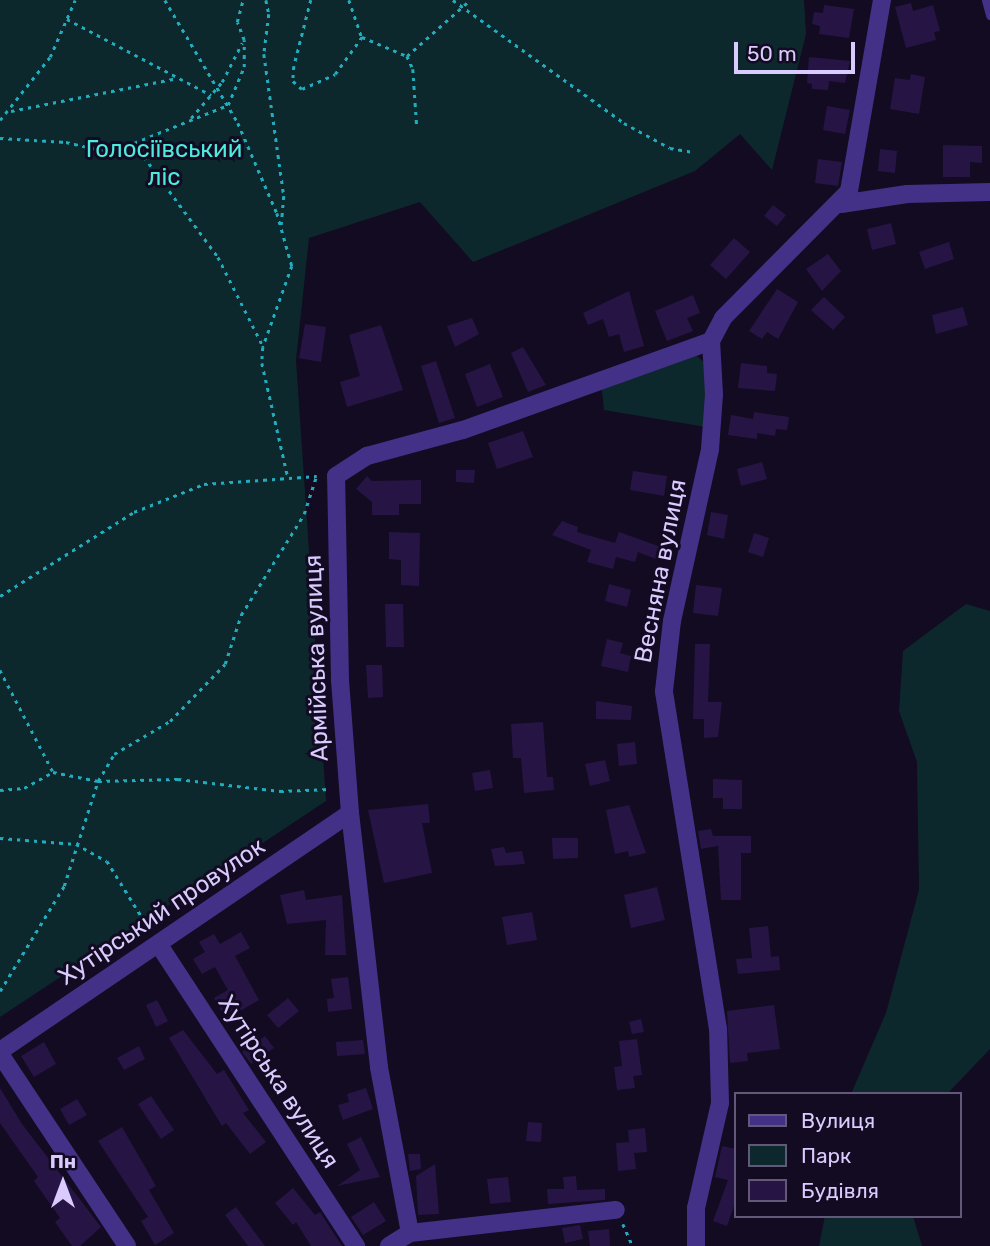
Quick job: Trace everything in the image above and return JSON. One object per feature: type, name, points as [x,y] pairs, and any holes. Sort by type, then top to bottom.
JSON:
[{"type":"street","points":[[336,476],[368,456],[475,425],[711,341],[723,318],[809,229],[841,204],[849,191],[860,146],[883,0]]},
{"type":"street","points":[[841,204],[908,194],[990,192]]},
{"type":"street","name":"Весняна вулиця","points":[[696,1246],[696,1209],[720,1103],[718,1029],[664,691],[672,621],[710,449],[714,394],[711,341]]},
{"type":"street","name":"Армійська вулиця","points":[[336,476],[340,680],[350,813],[379,1067],[410,1233]]},
{"type":"street","name":"Хутірський провулок","points":[[0,1052],[350,813]]},
{"type":"street","name":"Хутірська вулиця","points":[[159,945],[356,1246]]},
{"type":"street","points":[[0,1052],[127,1246]]},
{"type":"street","points":[[389,1246],[410,1233],[616,1210]]},
{"type":"lane","points":[[986,0],[990,15]]},
{"type":"path","points":[[0,120],[11,111],[50,57],[75,0]]},
{"type":"path","points":[[165,0],[219,85],[277,213],[292,266],[263,347]]},
{"type":"path","points":[[0,138],[66,142],[102,150],[134,143],[228,105],[244,67],[244,40],[237,22],[243,0]]},
{"type":"path","points":[[266,0],[269,14],[264,54],[284,197],[281,232]]},
{"type":"path","points":[[311,0],[294,66],[293,81],[302,89],[335,74],[362,37]]},
{"type":"path","points":[[349,0],[362,37],[407,56],[413,69],[417,127]]},
{"type":"path","points":[[453,0],[624,123],[670,148],[692,152]]},
{"type":"path","points":[[407,56],[470,0]]},
{"type":"path","points":[[67,19],[211,95]]},
{"type":"path","points":[[189,121],[219,85],[244,40]]},
{"type":"path","points":[[11,111],[178,78]]},
{"type":"path","points":[[134,143],[218,257],[263,347],[270,409],[288,477]]},
{"type":"path","points":[[0,991],[64,886],[98,781],[114,754],[170,721],[225,664],[241,615],[304,514],[316,476]]},
{"type":"path","points":[[0,596],[134,512],[204,484],[336,476]]},
{"type":"path","points":[[0,670],[53,772]]},
{"type":"path","points":[[0,790],[24,789],[53,772],[98,781],[178,779],[313,793],[333,789],[350,813]]},
{"type":"path","points":[[0,838],[76,844],[107,861],[159,945]]},
{"type":"path","points":[[616,1210],[633,1246]]},
{"type":"green space","name":"Голосіївський ліс","points":[[0,0],[804,0],[806,34],[772,170],[740,134],[695,171],[473,262],[420,202],[309,238],[296,360],[326,801],[0,1017]]},
{"type":"green space","points":[[689,349],[709,367],[712,428],[604,410],[601,382]]},
{"type":"green space","points":[[966,604],[990,611],[990,1049],[949,1092],[852,1092],[886,1013],[919,890],[917,762],[899,711],[903,651]]},
{"type":"green space","points":[[825,1218],[914,1218],[922,1246],[819,1246]]},
{"type":"building","points":[[911,3],[913,11],[933,5],[940,31],[934,32],[936,40],[906,48],[895,7]]},
{"type":"building","points":[[824,5],[854,9],[849,38],[819,34],[820,26],[812,24],[814,12],[823,13]]},
{"type":"building","points":[[809,57],[850,61],[845,83],[829,81],[828,90],[812,89],[812,84],[807,83]]},
{"type":"building","points":[[911,74],[925,77],[919,114],[890,109],[895,78],[910,80]]},
{"type":"building","points":[[827,106],[850,110],[845,134],[823,130]]},
{"type":"building","points":[[943,145],[982,146],[982,163],[970,162],[970,177],[943,177]]},
{"type":"building","points":[[880,149],[897,151],[895,173],[878,171]]},
{"type":"building","points":[[818,159],[842,162],[838,186],[815,183]]},
{"type":"building","points":[[773,205],[786,215],[777,226],[764,216]]},
{"type":"building","points":[[891,223],[896,244],[872,250],[867,229]]},
{"type":"building","points":[[734,238],[750,252],[726,279],[710,265]]},
{"type":"building","points":[[949,242],[954,259],[925,269],[919,252]]},
{"type":"building","points":[[828,254],[841,271],[822,291],[806,269]]},
{"type":"building","points":[[777,289],[798,302],[778,339],[767,332],[762,339],[749,331]]},
{"type":"building","points":[[629,291],[644,346],[624,352],[619,334],[609,337],[603,319],[588,325],[583,313]]},
{"type":"building","points":[[693,295],[700,313],[687,318],[693,331],[667,341],[655,311]]},
{"type":"building","points":[[824,297],[845,317],[833,330],[811,310]]},
{"type":"building","points":[[963,307],[968,325],[936,334],[932,315]]},
{"type":"building","points":[[472,318],[479,334],[455,347],[447,326]]},
{"type":"building","points":[[305,324],[326,327],[321,362],[299,358]]},
{"type":"building","points":[[381,325],[403,390],[347,407],[340,382],[360,376],[349,335]]},
{"type":"building","points":[[523,347],[546,385],[528,392],[511,353]]},
{"type":"building","points":[[436,361],[455,418],[439,423],[421,366]]},
{"type":"building","points":[[741,363],[767,366],[767,373],[777,374],[775,391],[738,388]]},
{"type":"building","points":[[490,364],[503,397],[477,407],[465,374]]},
{"type":"building","points":[[754,412],[789,417],[787,430],[776,429],[775,436],[757,433],[757,439],[728,435],[731,415],[753,419]]},
{"type":"building","points":[[523,431],[533,457],[497,469],[488,443]]},
{"type":"building","points":[[762,462],[767,479],[741,486],[737,469]]},
{"type":"building","points":[[456,470],[475,470],[474,483],[456,482]]},
{"type":"building","points":[[633,471],[667,476],[664,496],[630,490]]},
{"type":"building","points":[[367,476],[372,481],[421,480],[421,504],[399,504],[399,515],[372,515],[372,502],[356,489]]},
{"type":"building","points":[[711,512],[728,515],[724,539],[707,535]]},
{"type":"building","points":[[562,521],[578,527],[577,532],[615,543],[619,532],[661,547],[656,559],[638,552],[635,562],[616,557],[613,569],[587,562],[591,550],[552,535]]},
{"type":"building","points":[[389,532],[420,533],[419,586],[401,585],[401,560],[389,559]]},
{"type":"building","points":[[754,533],[769,538],[763,557],[748,552]]},
{"type":"building","points":[[609,584],[631,590],[627,607],[605,601]]},
{"type":"building","points":[[696,585],[722,588],[718,616],[693,613]]},
{"type":"building","points":[[385,604],[403,604],[404,647],[386,647]]},
{"type":"building","points":[[607,639],[623,643],[620,653],[631,656],[628,672],[601,666]]},
{"type":"building","points":[[695,644],[710,644],[708,702],[722,702],[718,737],[704,738],[704,719],[693,719]]},
{"type":"building","points":[[366,665],[382,665],[383,697],[368,698]]},
{"type":"building","points":[[596,701],[632,706],[631,720],[596,719]]},
{"type":"building","points":[[543,722],[547,777],[553,777],[554,790],[524,793],[521,758],[513,758],[511,724]]},
{"type":"building","points":[[635,742],[637,764],[619,766],[617,744]]},
{"type":"building","points":[[605,760],[610,781],[590,786],[585,764]]},
{"type":"building","points":[[490,770],[493,788],[475,791],[472,773]]},
{"type":"building","points":[[713,779],[742,780],[742,809],[723,809],[723,798],[713,798]]},
{"type":"building","points":[[428,804],[430,823],[422,823],[432,873],[384,883],[368,810]]},
{"type":"building","points":[[629,805],[646,853],[629,857],[628,851],[615,854],[606,810]]},
{"type":"building","points":[[711,829],[713,836],[751,836],[751,853],[741,853],[741,900],[721,900],[718,846],[701,849],[698,831]]},
{"type":"building","points":[[552,838],[578,838],[578,858],[553,859]]},
{"type":"building","points":[[504,847],[506,853],[522,851],[525,864],[495,866],[491,849]]},
{"type":"building","points":[[657,887],[665,920],[631,928],[624,895]]},
{"type":"building","points":[[304,890],[306,900],[342,895],[346,955],[325,955],[326,920],[287,924],[280,895]]},
{"type":"building","points":[[532,912],[537,940],[507,945],[502,917]]},
{"type":"building","points":[[768,926],[771,957],[779,956],[780,970],[738,974],[736,959],[752,958],[749,928]]},
{"type":"building","points":[[241,932],[250,948],[235,956],[259,1000],[226,1019],[214,998],[228,990],[215,967],[202,974],[193,959],[205,952],[199,942],[214,934],[220,944]]},
{"type":"building","points":[[348,977],[352,1009],[328,1012],[327,999],[334,998],[331,979]]},
{"type":"building","points":[[288,998],[299,1011],[278,1028],[267,1015]]},
{"type":"building","points":[[157,1000],[168,1021],[156,1027],[146,1005]]},
{"type":"building","points":[[774,1005],[780,1049],[747,1053],[748,1061],[730,1063],[727,1011]]},
{"type":"building","points":[[641,1019],[644,1032],[632,1034],[629,1022]]},
{"type":"building","points":[[183,1030],[217,1074],[224,1070],[249,1110],[243,1113],[266,1142],[250,1154],[226,1123],[222,1126],[169,1038]]},
{"type":"building","points":[[265,1036],[274,1048],[251,1064],[242,1052]]},
{"type":"building","points":[[637,1039],[642,1075],[633,1076],[635,1088],[617,1090],[614,1067],[622,1066],[619,1041]]},
{"type":"building","points":[[363,1040],[365,1054],[337,1056],[336,1042]]},
{"type":"building","points":[[44,1042],[56,1064],[34,1077],[21,1056]]},
{"type":"building","points":[[139,1046],[145,1059],[124,1070],[117,1058]]},
{"type":"building","points":[[0,1088],[22,1124],[101,1227],[80,1246],[72,1246],[55,1222],[60,1218],[34,1181],[38,1177],[0,1123]]},
{"type":"building","points":[[366,1088],[373,1109],[343,1120],[338,1105],[349,1102],[347,1094]]},
{"type":"building","points":[[151,1096],[174,1130],[161,1139],[138,1104]]},
{"type":"building","points":[[77,1099],[87,1115],[69,1125],[60,1109]]},
{"type":"building","points":[[528,1122],[542,1123],[541,1142],[526,1141]]},
{"type":"building","points":[[122,1127],[156,1186],[149,1190],[174,1233],[155,1245],[141,1221],[148,1217],[98,1141]]},
{"type":"building","points":[[645,1128],[647,1152],[634,1153],[636,1169],[618,1171],[616,1143],[629,1142],[628,1130]]},
{"type":"building","points":[[361,1137],[380,1177],[337,1186],[360,1170],[347,1144]]},
{"type":"building","points":[[722,1146],[734,1149],[734,1206],[727,1226],[713,1221],[728,1180],[715,1177]]},
{"type":"building","points":[[408,1154],[420,1154],[421,1169],[410,1171]]},
{"type":"building","points":[[435,1164],[439,1214],[418,1215],[416,1176]]},
{"type":"building","points":[[576,1176],[577,1190],[605,1189],[605,1200],[548,1204],[547,1189],[564,1189],[563,1177]]},
{"type":"building","points":[[508,1177],[511,1202],[490,1204],[487,1179]]},
{"type":"building","points":[[293,1188],[315,1215],[320,1212],[342,1246],[311,1246],[296,1222],[293,1225],[275,1203]]},
{"type":"building","points":[[374,1202],[386,1221],[363,1235],[351,1217]]},
{"type":"building","points":[[236,1207],[265,1246],[248,1246],[225,1215]]},
{"type":"building","points":[[580,1225],[583,1239],[565,1243],[562,1228]]},
{"type":"building","points":[[609,1229],[610,1246],[590,1246],[588,1231]]}]
